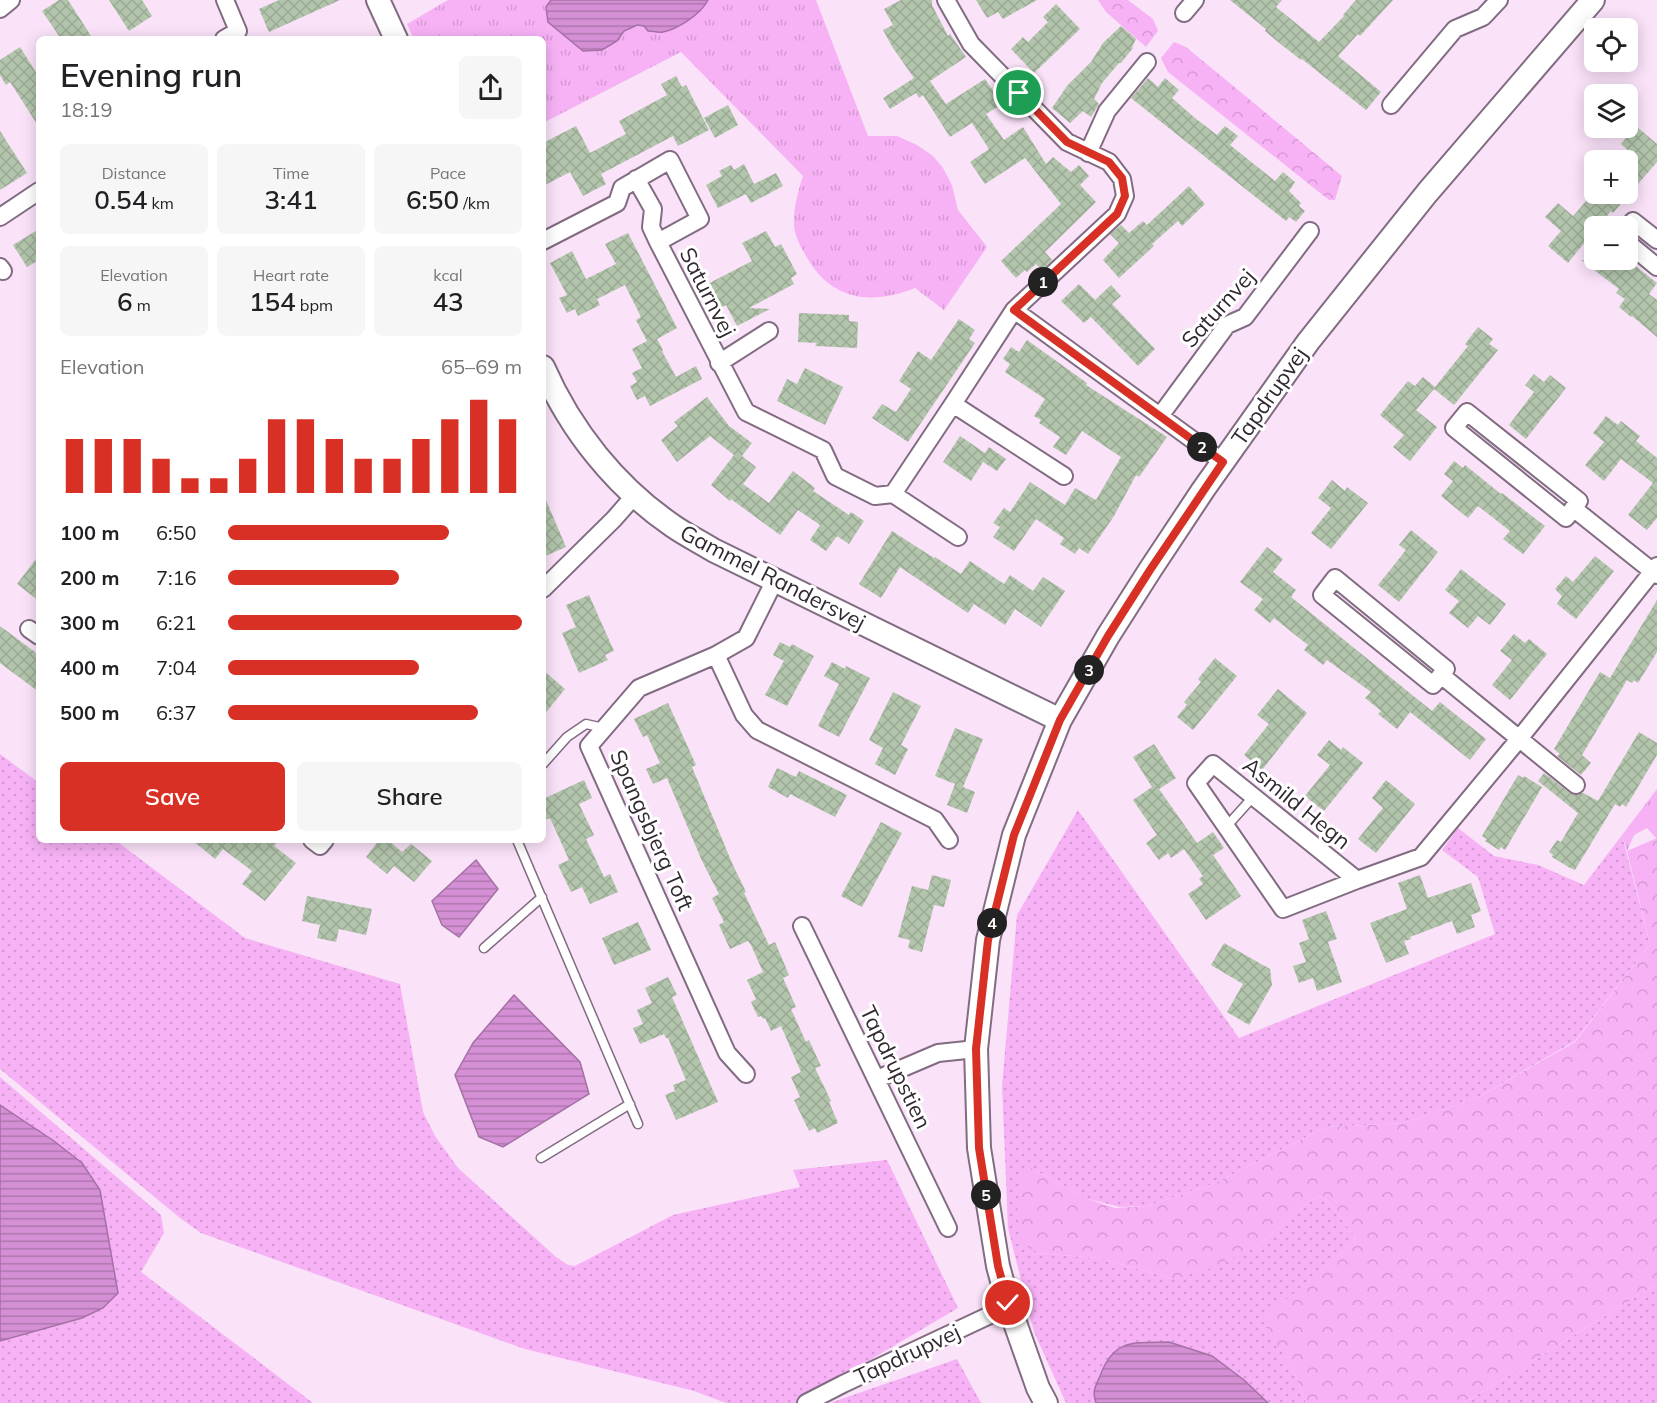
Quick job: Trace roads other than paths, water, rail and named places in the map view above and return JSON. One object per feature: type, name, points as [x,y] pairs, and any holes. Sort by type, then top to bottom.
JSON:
[{"type":"street","points":[[0,9],[11,0]]},
{"type":"street","points":[[225,0],[238,31],[229,36]]},
{"type":"street","points":[[378,0],[395,36]]},
{"type":"street","points":[[893,494],[1014,310],[1117,214],[1125,196],[1122,178],[1109,162],[1067,142],[971,44],[946,0]]},
{"type":"street","points":[[1391,105],[1455,29],[1483,17],[1499,0]]},
{"type":"street","name":"Tapdrupvej","points":[[1046,1403],[1038,1388],[1008,1303],[998,1266],[979,1148],[976,1049],[988,940],[1014,835],[1060,720],[1108,636],[1223,462],[1308,342],[1427,193],[1589,1]]},
{"type":"street","points":[[1088,153],[1107,111],[1147,62]]},
{"type":"street","name":"Saturnvej","points":[[546,239],[617,203],[622,188],[670,160],[700,219],[658,242]]},
{"type":"street","name":"Saturnvej","points":[[636,179],[653,208],[651,227],[658,242],[746,412],[823,450],[835,476],[875,496],[893,494],[958,537]]},
{"type":"street","points":[[0,217],[36,192]]},
{"type":"street","points":[[1638,224],[1657,240]]},
{"type":"street","name":"Saturnvej","points":[[1160,416],[1227,325],[1245,317],[1310,231]]},
{"type":"street","points":[[1638,251],[1657,267]]},
{"type":"street","points":[[1014,310],[1223,462]]},
{"type":"street","name":"Saturnvej","points":[[719,363],[769,331]]},
{"type":"street","name":"Gammel Randersvej","points":[[546,374],[574,426],[596,456],[635,495],[673,526],[713,550],[1060,720]]},
{"type":"street","points":[[954,404],[1064,476]]},
{"type":"street","name":"Asmild Hegn","points":[[1467,412],[1579,501],[1573,508],[1566,518],[1454,428],[1467,412]]},
{"type":"street","points":[[546,586],[635,495]]},
{"type":"street","name":"Asmild Hegn","points":[[1357,880],[1213,764],[1196,783],[1283,909],[1421,857],[1656,571],[1573,508]]},
{"type":"street","points":[[1335,578],[1446,669],[1441,675],[1433,685],[1322,595],[1335,578]]},
{"type":"street","name":"Spangsbjerg Toft","points":[[746,1074],[727,1053],[589,746],[639,688],[716,655],[746,638],[775,580]]},
{"type":"street","points":[[716,655],[744,715],[757,730],[935,820],[950,840]]},
{"type":"street","points":[[1441,675],[1576,785]]},
{"type":"street","name":"Tapdrupstien","points":[[802,926],[948,1228]]},
{"type":"street","points":[[877,1078],[938,1053],[976,1049]]},
{"type":"street","name":"Tapdrupvej","points":[[806,1403],[988,1316],[1008,1303]]},
{"type":"lane","points":[[546,761],[567,737],[586,724],[605,728]]},
{"type":"lane","points":[[1226,826],[1253,796]]},
{"type":"lane","points":[[518,843],[638,1124]]},
{"type":"lane","points":[[484,948],[542,897]]},
{"type":"lane","points":[[541,1158],[630,1104]]}]
